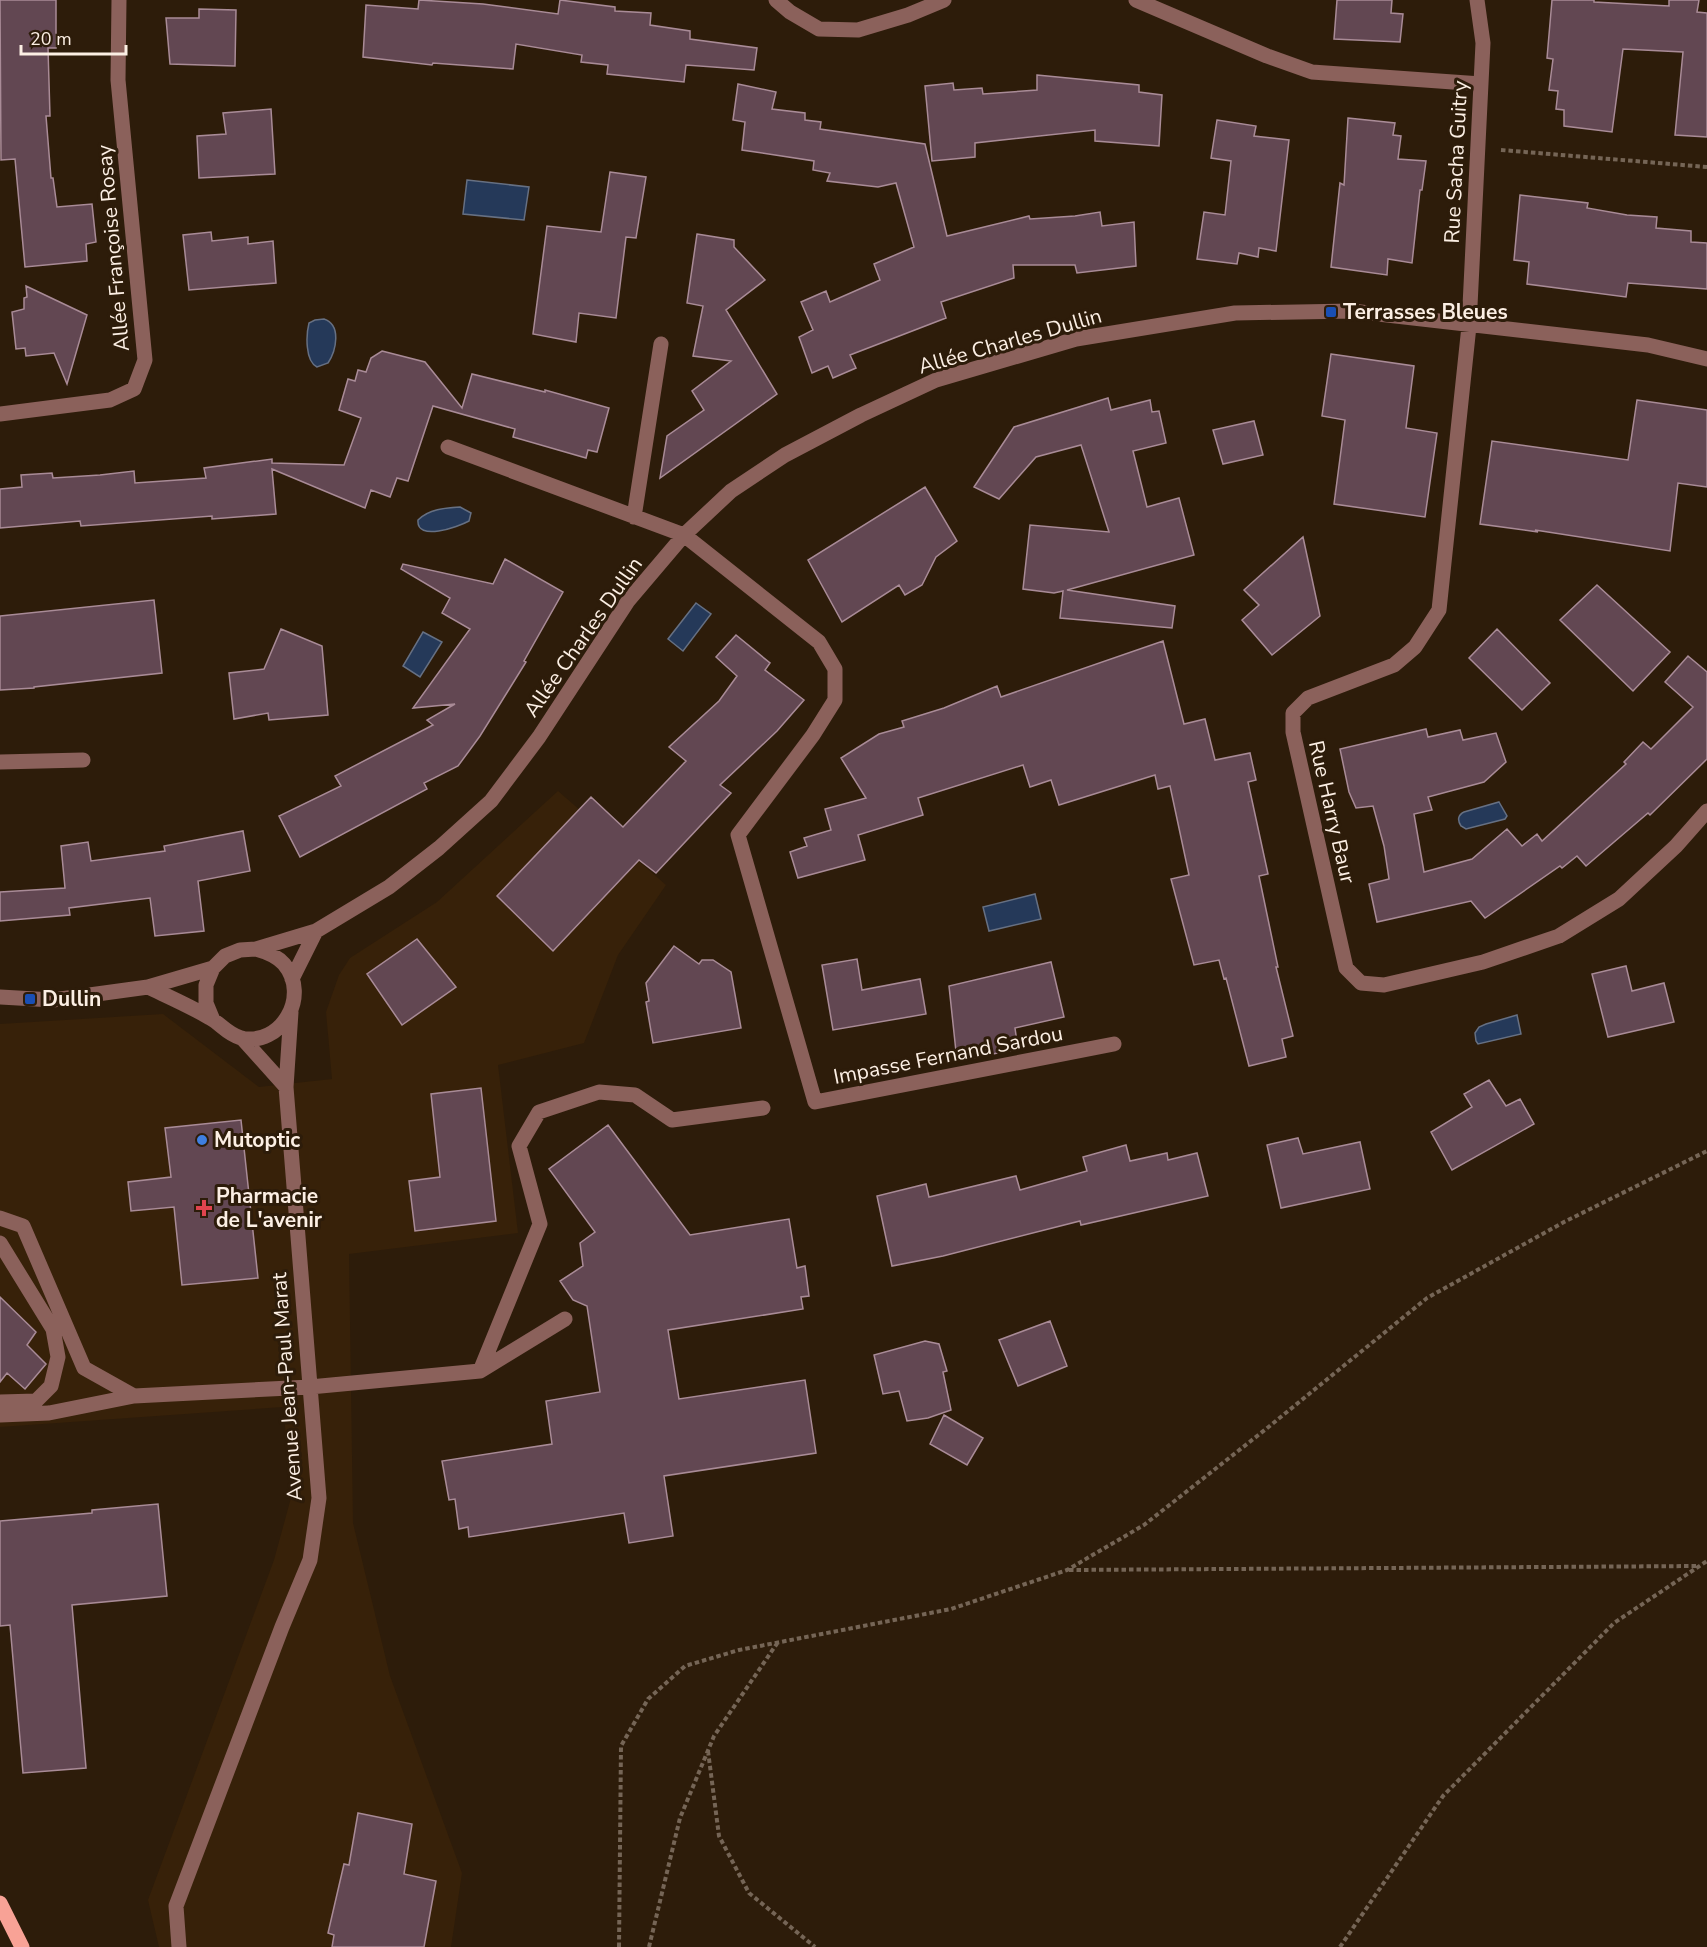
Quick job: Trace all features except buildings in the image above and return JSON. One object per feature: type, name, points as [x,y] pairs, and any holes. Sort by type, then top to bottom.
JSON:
[{"type":"main road","points":[[0,1904],[22,1947]]},
{"type":"street","name":"Allée Françoise Rosay","points":[[0,414],[110,400],[134,389],[145,360],[118,80],[119,0]]},
{"type":"street","points":[[776,0],[790,12],[819,29],[858,30],[908,15],[944,0]]},
{"type":"street","points":[[1136,0],[1266,56],[1312,72],[1481,84]]},
{"type":"street","name":"Rue Sacha Guitry","points":[[1469,326],[1483,43],[1477,0]]},
{"type":"street","name":"Allée Charles Dullin","points":[[0,998],[53,1000],[148,987],[213,968],[225,956],[240,950],[256,949],[316,931],[389,886],[439,848],[491,801],[539,737],[628,602],[684,535],[731,491],[784,455],[936,380],[1076,339],[1235,313],[1352,311],[1648,345],[1707,358]]},
{"type":"street","name":"Rue Harry Baur","points":[[1469,326],[1439,610],[1415,647],[1394,665],[1308,698],[1293,712],[1293,732],[1346,968],[1361,983],[1384,985],[1483,962],[1559,936],[1619,899],[1676,846],[1707,811]]},
{"type":"street","points":[[634,517],[661,344]]},
{"type":"street","points":[[448,447],[684,535]]},
{"type":"street","name":"Impasse Fernand Sardou","points":[[684,535],[819,642],[835,669],[834,700],[813,735],[738,835],[815,1102],[1114,1044]]},
{"type":"street","points":[[0,762],[83,760]]},
{"type":"street","points":[[292,979],[316,931]]},
{"type":"street","points":[[148,987],[213,1020],[226,1032],[242,1038],[261,1038],[279,1028],[291,1012],[295,996],[292,979],[284,964],[272,954],[256,949]]},
{"type":"street","points":[[213,968],[206,985],[206,1003],[213,1020]]},
{"type":"street","name":"Avenue Jean-Paul Marat","points":[[179,1947],[176,1906],[282,1627],[310,1560],[319,1498],[286,1087],[291,1012]]},
{"type":"street","points":[[242,1038],[286,1087]]},
{"type":"street","points":[[480,1371],[540,1224],[519,1146],[539,1112],[599,1092],[635,1095],[672,1119],[763,1108]]},
{"type":"street","points":[[0,1218],[23,1226],[84,1368],[134,1396]]},
{"type":"street","points":[[0,1243],[53,1329],[58,1357],[51,1386],[36,1401],[0,1402]]},
{"type":"street","points":[[0,1415],[49,1413],[134,1396],[310,1387],[480,1371],[565,1319]]},
{"type":"path","points":[[1477,148],[1707,167]]},
{"type":"path","points":[[619,1947],[621,1746],[648,1699],[685,1666],[738,1650],[951,1609],[1067,1570],[1144,1525],[1427,1298],[1564,1222],[1707,1151]]},
{"type":"path","points":[[1340,1947],[1443,1796],[1614,1623],[1707,1561]]},
{"type":"path","points":[[1067,1570],[1699,1566]]},
{"type":"path","points":[[649,1947],[680,1818],[708,1750],[714,1736],[778,1642]]},
{"type":"path","points":[[708,1750],[719,1836],[749,1893],[815,1947]]},
{"type":"shaded area","points":[[558,791],[666,885],[618,955],[584,1043],[498,1065],[518,1233],[349,1254],[353,1523],[390,1676],[462,1873],[451,1947],[159,1947],[148,1900],[274,1560],[292,1494],[283,1407],[0,1427],[0,1024],[163,1014],[259,1087],[332,1079],[326,1012],[339,975],[350,958],[437,902]]},
{"type":"water","points":[[467,180],[529,187],[524,220],[463,214]]},
{"type":"water","points":[[324,319],[333,327],[336,339],[328,363],[317,367],[308,354],[308,328],[309,323]]},
{"type":"water","points":[[460,507],[471,513],[469,521],[439,531],[430,532],[419,527],[418,520],[427,513]]},
{"type":"water","points":[[696,603],[711,614],[683,651],[668,639]]},
{"type":"water","points":[[423,632],[442,642],[420,677],[403,666]]},
{"type":"water","points":[[1499,802],[1507,816],[1505,819],[1466,829],[1461,826],[1459,818],[1462,813]]},
{"type":"water","points":[[1035,894],[1041,919],[989,931],[983,907]]},
{"type":"water","points":[[1517,1015],[1521,1034],[1478,1044],[1475,1033],[1479,1027]]},
{"type":"place","name":"Terrasses Bleues","points":[[1331,312]]},
{"type":"place","name":"Dullin","points":[[30,999]]},
{"type":"place","name":"Mutoptic","points":[[202,1140]]},
{"type":"place","name":"Pharmacie de L'avenir","points":[[204,1208]]}]
